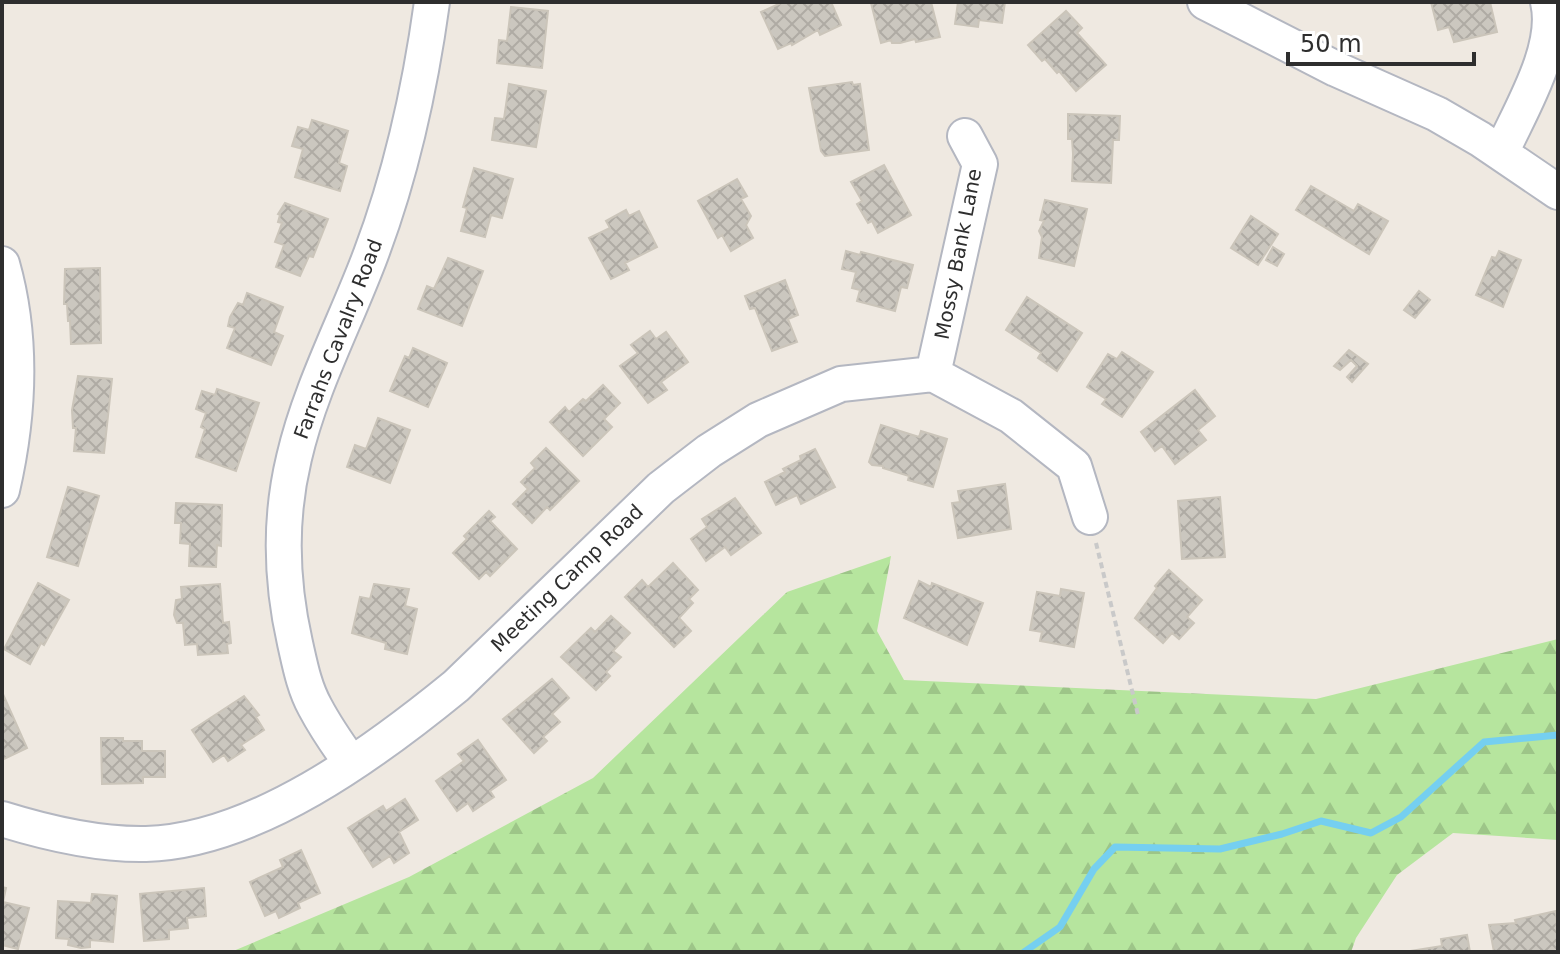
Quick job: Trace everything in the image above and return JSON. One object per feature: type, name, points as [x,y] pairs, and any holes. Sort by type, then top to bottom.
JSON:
[{"type":"street","name":"Farrahs Cavalry Road","points":[[351,763],[314,706],[301,671],[287,606],[283,531],[294,457],[306,418],[372,252],[404,157],[422,71],[432,2]]},
{"type":"street","points":[[1205,2],[1336,69],[1437,114],[1558,192]]},
{"type":"street","points":[[1501,153],[1536,78],[1552,19],[1548,2]]},
{"type":"street","name":"Mossy Bank Lane","points":[[933,374],[980,164],[965,136]]},
{"type":"street","points":[[2,264],[12,312],[16,357],[15,411],[2,490]]},
{"type":"street","name":"Meeting Camp Road","points":[[2,819],[114,842],[171,842],[202,837],[264,815],[351,763],[420,716],[456,686],[661,488],[709,451],[758,420],[841,384],[933,374]]},
{"type":"street","points":[[933,374],[1011,416],[1074,466],[1090,517]]},
{"type":"path","points":[[1090,517],[1138,715]]},
{"type":"green space","points":[[891,556],[877,631],[904,680],[1316,699],[1558,639],[1558,840],[1453,833],[1397,875],[1356,938],[1351,952],[231,952],[409,877],[593,778],[787,592]]},
{"type":"building","points":[[783,2],[831,2],[841,25],[820,35],[818,30],[778,49],[761,12]]},
{"type":"building","points":[[931,2],[940,37],[916,42],[915,39],[881,43],[871,3]]},
{"type":"building","points":[[958,2],[1005,2],[1002,23],[979,20],[978,27],[955,24]]},
{"type":"building","points":[[1431,2],[1490,2],[1497,32],[1454,42],[1449,27],[1438,30]]},
{"type":"building","points":[[511,7],[548,11],[542,68],[497,63],[499,40],[507,41]]},
{"type":"building","points":[[1066,11],[1082,28],[1077,33],[1106,65],[1076,91],[1059,71],[1057,73],[1045,59],[1042,61],[1028,45]]},
{"type":"building","points":[[852,82],[853,85],[860,84],[869,150],[825,156],[821,151],[809,88]]},
{"type":"building","points":[[509,84],[546,91],[536,147],[492,140],[495,118],[504,119]]},
{"type":"building","points":[[1068,114],[1120,116],[1119,140],[1113,140],[1111,183],[1072,181],[1073,154],[1072,139],[1068,139]]},
{"type":"building","points":[[312,120],[348,131],[339,163],[347,166],[340,191],[295,177],[303,149],[292,146],[298,127],[309,130]]},
{"type":"building","points":[[884,165],[911,215],[878,233],[857,204],[862,201],[851,182]]},
{"type":"building","points":[[474,168],[513,179],[502,218],[491,215],[485,237],[461,231],[467,208],[463,207]]},
{"type":"building","points":[[737,179],[747,196],[741,199],[751,216],[746,225],[753,238],[731,251],[722,235],[718,238],[698,201]]},
{"type":"building","points":[[1311,186],[1354,211],[1358,204],[1388,221],[1369,254],[1296,210]]},
{"type":"building","points":[[1045,200],[1087,209],[1074,266],[1039,258],[1042,237],[1039,231],[1044,221],[1040,220]]},
{"type":"building","points":[[285,203],[328,219],[313,257],[309,256],[300,276],[276,267],[284,245],[275,242],[282,223],[278,222],[278,214]]},
{"type":"building","points":[[626,210],[629,216],[639,211],[657,247],[625,263],[629,270],[611,279],[589,238],[610,228],[606,221]]},
{"type":"building","points":[[1251,216],[1278,234],[1258,265],[1231,248]]},
{"type":"building","points":[[1273,247],[1284,254],[1277,266],[1266,260]]},
{"type":"building","points":[[846,251],[913,265],[907,288],[901,287],[895,311],[857,301],[860,290],[852,288],[856,272],[842,269]]},
{"type":"building","points":[[1499,251],[1521,260],[1503,307],[1476,295],[1492,257],[1496,258]]},
{"type":"building","points":[[448,258],[483,271],[462,326],[418,309],[427,286],[434,289]]},
{"type":"building","points":[[100,268],[101,343],[71,344],[70,321],[67,304],[64,304],[65,269]]},
{"type":"building","points":[[785,280],[798,315],[788,319],[797,342],[772,351],[755,308],[750,309],[745,296]]},
{"type":"building","points":[[1419,291],[1430,300],[1415,318],[1404,310]]},
{"type":"building","points":[[247,293],[283,307],[274,332],[283,336],[271,365],[227,348],[235,328],[228,326],[230,317],[238,303],[243,305]]},
{"type":"building","points":[[1027,297],[1082,333],[1057,371],[1038,358],[1041,353],[1006,330]]},
{"type":"building","points":[[650,331],[656,339],[666,332],[688,362],[661,382],[667,390],[648,403],[620,366],[638,353],[631,345]]},
{"type":"building","points":[[413,348],[447,363],[428,407],[390,391],[405,356],[409,358]]},
{"type":"building","points":[[1349,350],[1368,364],[1352,382],[1347,377],[1357,366],[1351,360],[1340,370],[1334,366]]},
{"type":"building","points":[[1122,352],[1153,372],[1122,417],[1102,404],[1106,399],[1087,387],[1108,354],[1117,359]]},
{"type":"building","points":[[78,376],[112,379],[104,453],[74,451],[76,428],[73,428],[72,410]]},
{"type":"building","points":[[603,385],[620,403],[604,419],[612,427],[583,456],[550,422],[565,407],[569,412]]},
{"type":"building","points":[[217,389],[259,403],[236,471],[196,457],[205,429],[201,427],[206,413],[196,409],[202,391],[215,395]]},
{"type":"building","points":[[1195,390],[1215,416],[1198,430],[1206,440],[1175,464],[1162,446],[1155,451],[1141,432]]},
{"type":"building","points":[[378,418],[410,430],[390,483],[347,467],[355,445],[366,449]]},
{"type":"building","points":[[881,425],[919,437],[921,431],[947,439],[933,487],[908,480],[909,476],[869,462]]},
{"type":"building","points":[[546,448],[579,481],[532,523],[513,504],[528,489],[521,482],[535,468],[531,463]]},
{"type":"building","points":[[815,449],[835,487],[801,504],[797,495],[776,505],[765,482],[785,472],[783,469]]},
{"type":"building","points":[[1005,484],[1011,529],[958,538],[952,503],[960,502],[958,491]]},
{"type":"building","points":[[68,487],[99,496],[78,566],[47,557]]},
{"type":"building","points":[[1220,497],[1225,557],[1182,559],[1178,501]]},
{"type":"building","points":[[735,498],[761,533],[731,555],[725,547],[706,561],[691,539],[707,527],[702,519]]},
{"type":"building","points":[[176,503],[222,505],[221,546],[217,545],[216,567],[189,566],[190,544],[180,543],[181,523],[175,523]]},
{"type":"building","points":[[489,511],[495,517],[490,521],[517,549],[490,576],[486,572],[479,579],[453,553],[467,539],[464,536]]},
{"type":"building","points":[[673,563],[698,590],[689,599],[693,603],[679,618],[691,631],[674,647],[625,597],[642,580],[648,587]]},
{"type":"building","points":[[1169,570],[1202,600],[1187,617],[1194,623],[1179,639],[1172,633],[1163,643],[1135,618]]},
{"type":"building","points":[[919,581],[983,603],[967,645],[904,618]]},
{"type":"building","points":[[38,583],[69,600],[30,664],[4,649]]},
{"type":"building","points":[[220,584],[223,623],[229,622],[231,643],[227,644],[228,653],[198,655],[197,644],[185,645],[183,623],[177,623],[174,615],[176,600],[182,599],[181,587]]},
{"type":"building","points":[[374,584],[409,589],[405,606],[417,609],[407,654],[385,649],[386,643],[352,633],[360,597],[370,599]]},
{"type":"building","points":[[1061,589],[1084,593],[1074,647],[1040,641],[1042,632],[1030,630],[1037,592],[1060,596]]},
{"type":"building","points":[[611,616],[630,633],[613,651],[621,657],[606,672],[610,676],[596,690],[561,657],[591,628],[595,632]]},
{"type":"building","points":[[552,679],[569,698],[552,714],[560,722],[543,737],[547,741],[534,753],[503,719]]},
{"type":"building","points":[[2,692],[27,748],[2,760]]},
{"type":"building","points":[[244,696],[259,715],[256,717],[264,730],[241,745],[245,750],[228,761],[224,755],[213,762],[192,730]]},
{"type":"building","points":[[101,738],[142,741],[142,751],[165,751],[165,777],[143,777],[143,783],[102,784]]},
{"type":"building","points":[[478,740],[506,780],[490,791],[494,797],[473,811],[468,803],[457,811],[436,781],[464,761],[458,754]]},
{"type":"building","points":[[405,799],[418,820],[399,832],[409,853],[394,863],[390,856],[373,867],[348,828],[383,806],[386,811]]},
{"type":"building","points":[[301,850],[320,893],[298,903],[300,908],[279,918],[276,911],[265,916],[250,882],[283,867],[280,860]]},
{"type":"building","points":[[2,887],[6,888],[3,902],[29,908],[18,949],[2,945]]},
{"type":"building","points":[[204,888],[206,916],[187,918],[188,928],[169,930],[169,939],[144,941],[140,894]]},
{"type":"building","points":[[92,894],[117,896],[113,942],[90,940],[90,947],[81,948],[68,945],[69,939],[56,938],[58,901],[91,903]]},
{"type":"building","points":[[1556,911],[1558,952],[1494,952],[1489,925],[1516,923],[1515,920]]},
{"type":"building","points":[[1467,935],[1470,952],[1404,952],[1442,946],[1441,939]]},
{"type":"waterway","points":[[1024,952],[1060,927],[1094,869],[1115,847],[1220,849],[1321,821],[1371,833],[1401,817],[1484,742],[1558,735]]}]
